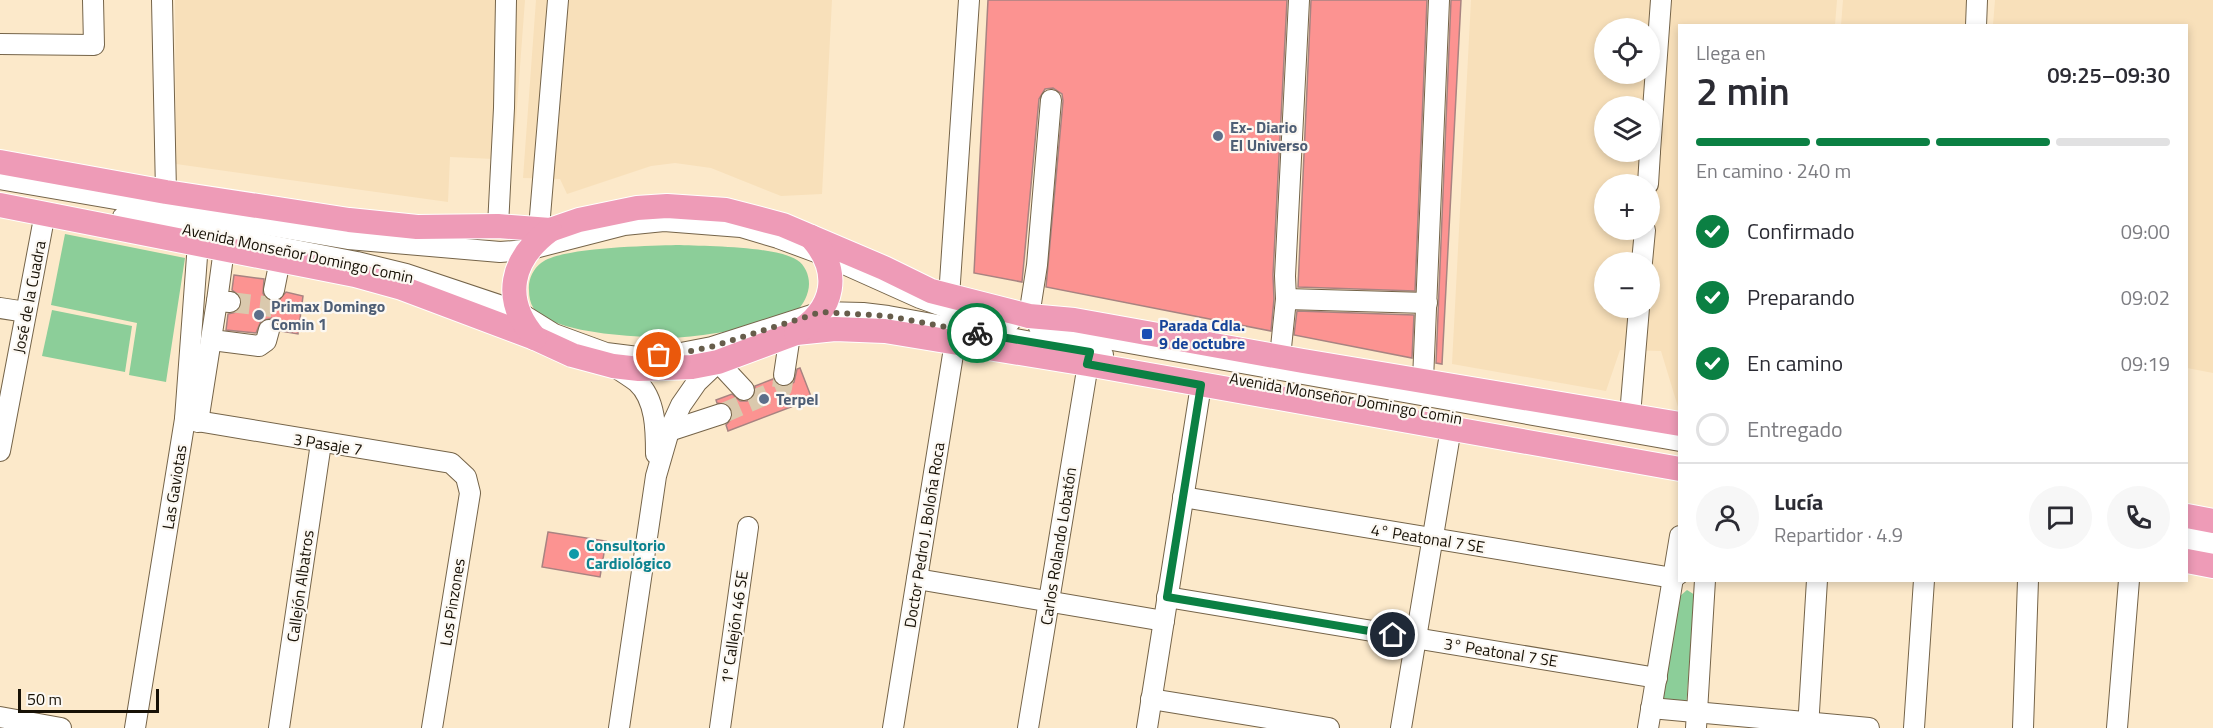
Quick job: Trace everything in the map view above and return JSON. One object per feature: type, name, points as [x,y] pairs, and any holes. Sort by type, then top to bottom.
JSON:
[{"type":"main road","name":"Avenida Monseñor Domingo Comin","points":[[0,162],[166,192],[361,222],[417,227],[498,226],[545,229],[608,213],[667,206],[726,210],[783,225],[818,246],[949,297],[1029,316],[1074,320],[1678,424]]},
{"type":"main road","name":"Avenida Monseñor Domingo Comin","points":[[0,205],[355,275],[402,288],[535,338],[572,355],[613,366],[665,370],[718,362],[793,334],[856,329],[1088,358],[1201,385],[1678,469]]},
{"type":"main road","points":[[535,338],[517,311],[514,296],[515,280],[526,250],[545,229]]},
{"type":"main road","points":[[793,334],[810,325],[821,312],[828,297],[831,281],[829,264],[818,246]]},
{"type":"main road","points":[[2188,516],[2213,521]]},
{"type":"main road","points":[[2188,561],[2213,566]]},
{"type":"street","points":[[0,44],[94,45],[93,0]]},
{"type":"street","points":[[162,0],[166,192]]},
{"type":"street","points":[[498,226],[504,108],[506,0]]},
{"type":"street","points":[[545,229],[558,0]]},
{"type":"street","points":[[949,297],[969,0]]},
{"type":"street","points":[[1280,357],[1286,299],[1285,276],[1299,0]]},
{"type":"street","points":[[1423,380],[1439,0]]},
{"type":"street","points":[[1654,96],[1660,0]]},
{"type":"street","points":[[1976,24],[1977,0]]},
{"type":"street","points":[[1029,316],[1037,265],[1051,100]]},
{"type":"street","name":"Avenida Monseñor Domingo Comin","points":[[0,179],[348,239],[500,252],[526,250],[624,225],[664,221],[741,227],[778,238],[818,246],[920,298],[958,312],[1678,441]]},
{"type":"street","name":"Avenida Monseñor Domingo Comin","points":[[0,194],[357,262],[406,274],[517,311],[554,334],[606,353],[638,357],[681,353],[711,347],[821,312],[888,316],[1088,358],[1678,457]]},
{"type":"street","name":"José de la Cuadra","points":[[0,451],[45,213]]},
{"type":"street","name":"Las Gaviotas","points":[[135,728],[191,421],[198,243]]},
{"type":"street","points":[[191,421],[223,301],[224,249]]},
{"type":"street","points":[[274,290],[280,260]]},
{"type":"street","points":[[1286,299],[1427,303]]},
{"type":"street","points":[[0,308],[27,312]]},
{"type":"street","points":[[1630,415],[1638,318]]},
{"type":"street","points":[[212,340],[259,346],[266,341],[269,330]]},
{"type":"street","points":[[784,375],[793,334]]},
{"type":"street","name":"Doctor Pedro J. Boloña Roca","points":[[893,728],[955,342]]},
{"type":"street","name":"Carlos Rolando Lobatón","points":[[1029,728],[1088,358]]},
{"type":"street","points":[[619,728],[656,476],[669,431],[681,405],[697,382],[718,362],[744,390]]},
{"type":"street","points":[[613,366],[639,384],[651,408],[656,428],[656,476]]},
{"type":"street","points":[[1147,728],[1201,385]]},
{"type":"street","points":[[669,431],[722,414]]},
{"type":"street","name":"3 Pasaje 7","points":[[191,421],[451,463],[466,477]]},
{"type":"street","points":[[1401,728],[1451,428]]},
{"type":"street","name":"Callejón Albatros","points":[[279,728],[321,443]]},
{"type":"street","name":"Los Pinzones","points":[[432,728],[470,493],[466,477]]},
{"type":"street","name":"4° Peatonal 7 SE","points":[[1183,498],[1432,540],[1677,575]]},
{"type":"street","name":"1º Callejón 46 SE","points":[[720,728],[748,527]]},
{"type":"street","points":[[2188,531],[2213,536]]},
{"type":"street","points":[[2188,547],[2213,551]]},
{"type":"street","points":[[1677,575],[1650,718],[1869,728]]},
{"type":"street","points":[[917,579],[1164,621]]},
{"type":"street","points":[[1696,720],[1706,582]]},
{"type":"street","points":[[1808,725],[1817,582]]},
{"type":"street","points":[[1914,728],[1924,582]]},
{"type":"street","points":[[2023,728],[2028,582]]},
{"type":"street","points":[[2117,728],[2128,582]]},
{"type":"street","name":"3° Peatonal 7 SE","points":[[1167,597],[1657,678]]},
{"type":"street","points":[[1151,699],[1329,728]]},
{"type":"street","points":[[0,717],[61,728]]},
{"type":"shaded area","points":[[175,0],[525,0],[513,160],[450,157],[448,202],[176,164]]},
{"type":"shaded area","points":[[536,0],[832,0],[822,194],[781,196],[711,168],[675,163],[651,166],[567,194],[560,179],[523,178]]},
{"type":"shaded area","points":[[1471,0],[1837,0],[1835,24],[1678,24],[1678,407],[1661,351],[1620,350],[1606,391],[1452,364]]},
{"type":"shaded area","points":[[1843,0],[1970,0],[1968,24],[1841,24]]},
{"type":"shaded area","points":[[1995,0],[2213,0],[2213,373],[2188,368],[2188,24],[1993,24]]},
{"type":"green space","points":[[65,234],[185,258],[166,382],[129,375],[137,323],[51,305]]},
{"type":"green space","points":[[676,245],[756,249],[787,255],[800,262],[806,270],[809,284],[807,295],[796,312],[771,322],[732,331],[675,338],[619,335],[574,328],[542,317],[531,304],[529,282],[532,275],[538,265],[551,258],[606,248]]},
{"type":"green space","points":[[52,310],[132,326],[125,372],[42,356]]},
{"type":"green space","points":[[1687,590],[1695,595],[1686,707],[1662,704],[1680,596]]},
{"type":"building","points":[[988,0],[1287,0],[1271,331],[1046,287],[1063,101],[1062,94],[1053,88],[1045,89],[1039,99],[1022,282],[974,273]]},
{"type":"building","points":[[1311,0],[1427,0],[1415,291],[1298,287]]},
{"type":"building","points":[[1451,0],[1461,0],[1442,364],[1436,363]]},
{"type":"building","name":"Primax Domingo Comin 1","points":[[234,275],[264,279],[263,293],[271,302],[278,301],[286,292],[303,296],[298,334],[281,331],[278,322],[272,318],[261,321],[256,333],[226,330],[228,314],[236,312],[242,303],[240,296],[232,290]]},
{"type":"building","points":[[1297,311],[1414,315],[1412,358],[1294,335]]},
{"type":"building","name":"Terpel","points":[[800,368],[812,399],[728,431],[726,425],[733,417],[732,410],[729,405],[717,403],[716,400],[732,394],[740,401],[747,401],[755,394],[755,386],[773,379],[782,387],[789,386],[794,382],[797,369]]},
{"type":"building","name":"Consultorio Cardiológico","points":[[548,532],[606,541],[600,577],[542,567]]},
{"type":"tunnel","points":[[230,302],[272,307]]},
{"type":"tunnel","points":[[721,414],[782,388],[784,375]]},
{"type":"way so far","points":[[659,355],[711,347],[821,312],[888,316],[977,333]]},
{"type":"place","name":"Ex- Diario El Universo","points":[[1218,136]]},
{"type":"place","name":"Primax Domingo Comin 1","points":[[259,315]]},
{"type":"place","name":"Parada Cdla. 9 de octubre","points":[[1147,334]]},
{"type":"place","name":"Terpel","points":[[764,399]]},
{"type":"place","name":"Consultorio Cardiológico","points":[[574,554]]},
{"type":"route","points":[[977,333],[1090,352],[1087,364],[1201,385],[1167,597],[1393,635]]}]
